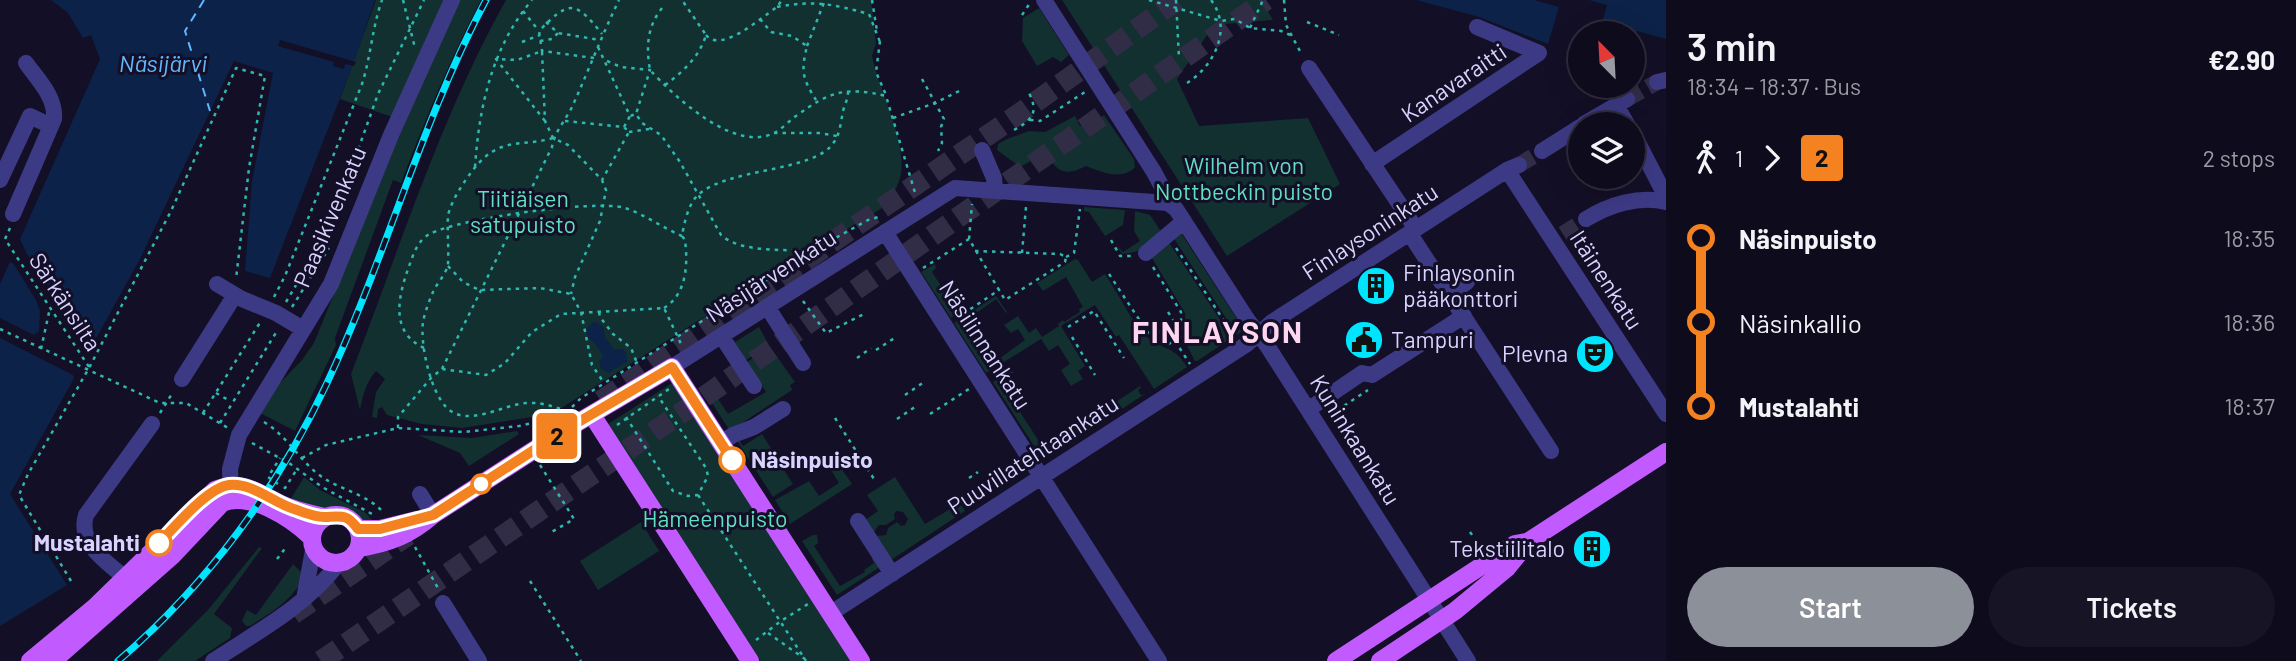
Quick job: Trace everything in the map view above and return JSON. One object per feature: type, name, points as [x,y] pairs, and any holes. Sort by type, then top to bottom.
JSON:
[{"type":"main road","points":[[672,367],[861,661]]},
{"type":"main road","name":"Näsijärvenkatu","points":[[359,548],[383,543],[415,531],[433,515],[565,430],[672,367]]},
{"type":"main road","points":[[592,415],[746,655]]},
{"type":"main road","points":[[1380,661],[1441,621],[1507,568],[1529,541],[1666,452]]},
{"type":"main road","points":[[230,492],[247,487],[284,506],[325,517]]},
{"type":"main road","points":[[53,661],[105,617],[130,582],[215,490],[230,492],[280,514],[301,527],[319,558],[328,563],[338,564],[354,556],[359,548],[358,529],[344,516],[325,517],[318,522],[312,544]]},
{"type":"main road","name":"Näsijärvenkatu","points":[[358,529],[380,529],[433,515]]},
{"type":"main road","points":[[1336,661],[1515,544],[1529,541]]},
{"type":"main road","points":[[30,661],[130,582]]},
{"type":"street","name":"Paasikivenkatu","points":[[230,492],[233,452],[239,435],[340,266],[391,135],[452,0]]},
{"type":"street","name":"Kuninkaankatu","points":[[1044,0],[1154,172],[1163,189],[1166,203],[1174,207],[1258,334],[1320,412],[1428,601],[1468,661]]},
{"type":"street","name":"Kanavaraitti","points":[[1372,164],[1539,53],[1477,27]]},
{"type":"street","points":[[13,214],[51,126],[55,107],[26,63]]},
{"type":"street","points":[[1309,68],[1372,164],[1472,331],[1551,451]]},
{"type":"street","points":[[1604,112],[1621,102],[1624,112]]},
{"type":"street","points":[[0,180],[30,116],[51,126]]},
{"type":"street","points":[[1542,150],[1568,134]]},
{"type":"street","points":[[982,150],[994,178],[995,189]]},
{"type":"street","points":[[1586,219],[1617,204],[1666,199],[1645,157]]},
{"type":"street","name":"Finlaysoninkatu","points":[[1258,334],[1272,322],[1513,167]]},
{"type":"street","name":"Itäinenkatu","points":[[1513,167],[1666,414]]},
{"type":"street","name":"Näsijärvenkatu","points":[[672,367],[768,307],[794,300],[886,232],[955,188],[1166,203]]},
{"type":"street","points":[[1146,253],[1184,221]]},
{"type":"street","name":"Näsilinnankatu","points":[[886,232],[1159,661]]},
{"type":"street","points":[[1449,294],[1467,282]]},
{"type":"street","points":[[217,284],[303,329]]},
{"type":"street","points":[[181,379],[235,295]]},
{"type":"street","points":[[768,307],[803,363]]},
{"type":"street","points":[[1320,412],[1363,373],[1372,375],[1464,316]]},
{"type":"street","name":"Puuvillatehtaankatu","points":[[831,613],[1248,344],[1258,334]]},
{"type":"street","points":[[722,337],[754,386]]},
{"type":"street","points":[[721,443],[783,409]]},
{"type":"street","points":[[130,582],[86,539],[83,523],[86,515],[152,424]]},
{"type":"street","points":[[420,494],[433,515]]},
{"type":"street","points":[[858,521],[892,574]]},
{"type":"street","points":[[304,599],[312,544]]},
{"type":"street","points":[[213,661],[242,633],[318,589],[338,564]]},
{"type":"street","points":[[443,603],[479,661]]},
{"type":"path","points":[[220,424],[276,313],[285,276],[362,84],[369,63],[374,21],[382,0]]},
{"type":"path","points":[[403,0],[415,51],[420,41]]},
{"type":"path","points":[[276,313],[286,302],[330,228],[378,94],[424,0]]},
{"type":"path","points":[[475,167],[482,115],[496,59],[531,0]]},
{"type":"path","points":[[398,428],[398,417],[442,369],[552,147],[553,138],[565,121],[602,34],[620,0]]},
{"type":"path","points":[[682,0],[710,40],[717,42],[729,39],[778,7],[813,1],[826,1],[869,14],[880,42]]},
{"type":"path","points":[[778,7],[782,0]]},
{"type":"path","points":[[872,0],[880,42],[876,72],[886,96],[917,199]]},
{"type":"path","points":[[1022,15],[1033,0]]},
{"type":"path","points":[[1149,0],[1222,21],[1235,19],[1250,28],[1281,30],[1290,36]]},
{"type":"path","points":[[1176,0],[1179,58]]},
{"type":"path","points":[[1187,83],[1200,75],[1211,62],[1218,46],[1222,21],[1219,10],[1211,0]]},
{"type":"path","points":[[1250,28],[1263,0]]},
{"type":"path","points":[[1284,0],[1286,25],[1290,36],[1309,68]]},
{"type":"path","points":[[817,101],[806,84],[802,68],[807,46],[826,1]]},
{"type":"path","points":[[522,42],[539,33],[555,11],[564,5],[575,4],[581,7],[602,34]]},
{"type":"path","points":[[636,114],[650,70],[649,34],[655,17],[662,8]]},
{"type":"path","points":[[523,11],[539,33],[545,121]]},
{"type":"path","points":[[760,19],[771,33],[792,36],[807,46]]},
{"type":"path","points":[[546,22],[558,33],[600,40]]},
{"type":"path","points":[[1307,22],[1339,35]]},
{"type":"path","points":[[540,41],[552,39],[558,33]]},
{"type":"path","points":[[665,85],[690,63],[703,45],[706,35]]},
{"type":"path","points":[[598,47],[630,116]]},
{"type":"path","points":[[496,59],[517,60],[542,51],[594,58]]},
{"type":"path","points":[[496,59],[545,121],[553,138],[568,145],[602,180],[606,190],[600,221],[575,277],[571,294],[581,312],[592,365],[604,383]]},
{"type":"path","points":[[605,61],[621,67],[650,70],[701,115],[727,131],[744,137],[774,132],[817,101],[833,93],[863,90],[886,96]]},
{"type":"path","points":[[71,581],[19,495],[171,211],[236,68],[265,76],[249,168],[235,295]]},
{"type":"path","points":[[922,79],[944,119],[941,127],[942,143],[938,151]]},
{"type":"path","points":[[1030,120],[1040,121],[1089,89]]},
{"type":"path","points":[[442,369],[486,375],[505,363],[532,332],[561,314],[664,308],[670,305],[681,290],[686,272],[686,247],[682,236],[692,202],[698,194],[733,177],[773,170],[811,158],[829,149],[837,136],[848,91]]},
{"type":"path","points":[[893,118],[959,91]]},
{"type":"path","points":[[1014,130],[1030,120],[1034,111],[1029,93]]},
{"type":"path","points":[[210,111],[216,113]]},
{"type":"path","points":[[625,127],[630,116],[636,114]]},
{"type":"path","points":[[636,114],[650,129],[661,135],[717,230],[728,242],[741,246],[812,251]]},
{"type":"path","points":[[565,121],[625,127],[629,132]]},
{"type":"path","points":[[629,132],[650,129]]},
{"type":"path","points":[[602,180],[629,132]]},
{"type":"path","points":[[774,132],[837,136]]},
{"type":"path","points":[[553,138],[541,142],[508,143],[485,156],[475,167],[449,212],[448,266],[433,290],[424,320],[424,348],[431,378],[447,408],[462,416],[489,413],[524,403],[544,402],[567,411],[581,398],[812,251],[867,220],[893,214]]},
{"type":"path","points":[[972,197],[969,239],[1005,300],[1074,253],[1080,205]]},
{"type":"path","points":[[1023,253],[1026,202]]},
{"type":"path","points":[[424,348],[406,334],[398,299],[415,249],[428,234],[448,227],[517,214],[604,204],[625,208],[682,236]]},
{"type":"path","points":[[1167,234],[1236,339]]},
{"type":"path","points":[[918,271],[969,239]]},
{"type":"path","points":[[1109,274],[1153,337],[1168,345],[1181,337],[1182,319],[1179,307],[1146,253],[1120,256],[1111,240]]},
{"type":"path","name":"Särkänsilta","points":[[7,241],[89,368]]},
{"type":"path","points":[[203,414],[276,313],[329,247]]},
{"type":"path","points":[[975,251],[1060,254],[1066,257]]},
{"type":"path","points":[[448,266],[463,282],[480,290],[540,288],[571,294]]},
{"type":"path","points":[[952,321],[999,290]]},
{"type":"path","points":[[794,300],[825,333],[866,313]]},
{"type":"path","points":[[41,349],[51,307]]},
{"type":"path","points":[[664,308],[683,347]]},
{"type":"path","points":[[599,312],[613,334],[631,348],[637,363]]},
{"type":"path","points":[[1068,327],[1094,312],[1124,358]]},
{"type":"path","points":[[1168,313],[1175,323]]},
{"type":"path","points":[[1153,337],[1182,319]]},
{"type":"path","points":[[1152,323],[1158,333]]},
{"type":"path","name":"Särkänsilta","points":[[0,329],[89,368]]},
{"type":"path","points":[[857,358],[896,337]]},
{"type":"path","points":[[1072,337],[1096,375]]},
{"type":"path","points":[[1175,341],[1192,366]]},
{"type":"path","points":[[89,368],[127,389],[166,404],[186,403],[232,431]]},
{"type":"path","points":[[1320,412],[1373,387],[1372,375]]},
{"type":"path","points":[[152,424],[181,379]]},
{"type":"path","points":[[905,395],[924,382]]},
{"type":"path","points":[[611,429],[675,386]]},
{"type":"path","points":[[930,414],[972,388]]},
{"type":"path","points":[[216,393],[230,401]]},
{"type":"path","points":[[657,396],[706,468],[708,476],[698,495]]},
{"type":"path","points":[[897,419],[918,405]]},
{"type":"path","points":[[626,417],[673,491],[688,496],[698,495]]},
{"type":"path","points":[[257,418],[277,430],[324,478],[376,505],[386,518]]},
{"type":"path","points":[[835,418],[874,479]]},
{"type":"path","points":[[302,458],[326,445],[398,428],[464,432],[519,426],[545,420]]},
{"type":"path","points":[[245,438],[377,518]]},
{"type":"path","points":[[279,458],[268,477],[285,488],[297,469]]},
{"type":"path","points":[[538,462],[574,519],[550,533]]},
{"type":"path","points":[[969,478],[978,472]]},
{"type":"path","points":[[698,495],[806,661]]},
{"type":"path","points":[[1470,532],[1482,550]]},
{"type":"path","points":[[412,543],[437,584],[443,603]]},
{"type":"path","points":[[277,559],[287,545]]},
{"type":"path","points":[[530,581],[581,661]]},
{"type":"path","points":[[746,655],[781,621],[813,601]]},
{"type":"path","points":[[768,633],[806,661]]},
{"type":"green space","points":[[376,0],[481,0],[438,90],[401,183],[393,180],[335,338],[336,345],[295,431],[260,413],[278,385],[314,343],[404,121],[340,99]]},
{"type":"green space","name":"Tiitiäisen satupuisto","points":[[506,0],[871,0],[876,43],[872,56],[897,134],[902,164],[900,178],[884,207],[773,273],[552,414],[462,428],[422,424],[387,415],[382,407],[378,409],[377,418],[372,417],[376,392],[385,379],[376,371],[365,389],[360,410],[351,374],[441,137],[482,45]]},
{"type":"green space","name":"Wilhelm von Nottbeckin puisto","points":[[1062,0],[1261,0],[1273,20],[1214,25],[1177,79],[1199,126],[1308,118],[1340,184],[1227,256]]},
{"type":"green space","points":[[1039,8],[1069,55],[1061,62],[1053,57],[1037,66],[1022,41],[1023,18]]},
{"type":"green space","points":[[1104,115],[1134,159],[1135,167],[1124,174],[1111,174],[1086,166],[1066,172],[1057,168],[1050,159],[1038,157],[1020,167],[997,150],[998,144],[1029,131],[1045,132],[1075,116],[1080,126]]},
{"type":"green space","points":[[1084,207],[1125,210],[1123,225],[1105,236],[1089,212],[1084,211]]},
{"type":"green space","points":[[1135,211],[1150,215],[1160,230],[1154,240],[1145,247],[1122,254],[1116,245],[1123,252],[1140,241],[1134,231]]},
{"type":"green space","points":[[1179,230],[1244,330],[1237,335],[1175,240],[1172,234]]},
{"type":"green space","points":[[1168,241],[1232,338],[1197,361],[1186,344],[1185,313],[1152,258]]},
{"type":"green space","points":[[1075,259],[1092,282],[1105,274],[1144,334],[1155,343],[1171,350],[1187,367],[1154,389],[1119,335],[1116,337],[1095,305],[1061,326],[1085,366],[1078,371],[1083,379],[1071,386],[1061,370],[1070,364],[1058,345],[1049,351],[1041,339],[986,373],[954,323],[996,296],[1006,313],[996,299],[964,322],[986,357],[991,354],[996,361],[1025,340],[1018,329],[1011,333],[1004,325],[1018,316],[1029,333],[1036,328],[1042,337],[1059,326],[1063,320],[1064,322],[1080,312],[1079,309],[1083,307],[1066,277],[1043,291],[1037,283]]},
{"type":"green space","points":[[935,264],[936,268],[932,272],[954,306],[959,304],[963,310],[951,318],[921,272]]},
{"type":"green space","points":[[759,327],[769,345],[746,360],[735,342]]},
{"type":"green space","points":[[770,347],[795,382],[790,385],[792,390],[730,431],[710,400],[716,396],[728,414],[766,392],[747,362]]},
{"type":"green space","points":[[1011,371],[1014,372],[1000,381],[1044,449],[1140,386],[1138,390],[1141,395],[1145,394],[1043,460],[993,382]]},
{"type":"green space","name":"Hämeenpuisto","points":[[672,383],[852,661],[760,661],[608,424]]},
{"type":"green space","points":[[517,431],[519,434],[469,466],[460,453],[418,435],[472,438]]},
{"type":"green space","points":[[762,434],[774,453],[753,466],[736,439],[738,438],[743,446]]},
{"type":"green space","points":[[775,456],[793,484],[773,497],[755,469]]},
{"type":"green space","points":[[839,465],[852,484],[790,524],[775,500],[809,481],[819,496],[839,483],[831,470]]},
{"type":"green space","points":[[304,477],[320,490],[366,513],[376,525],[362,522],[345,511],[325,510],[289,502]]},
{"type":"green space","points":[[895,477],[925,524],[960,503],[965,511],[891,560],[875,536],[886,535],[888,528],[897,522],[901,526],[905,525],[908,519],[903,512],[896,511],[895,519],[886,525],[879,525],[873,533],[865,520],[878,511],[867,495]]},
{"type":"green space","points":[[641,522],[659,551],[598,590],[580,561]]},
{"type":"green space","points":[[817,535],[818,543],[814,546],[840,586],[865,572],[864,570],[874,563],[874,558],[880,567],[837,595],[802,541]]},
{"type":"green space","points":[[259,547],[262,548],[214,614],[232,628],[230,638],[195,661],[157,661],[208,610]]},
{"type":"green space","points":[[293,564],[304,575],[295,591],[274,610],[246,626],[242,621],[247,610],[256,615]]},
{"type":"water","name":"Näsijärvi","points":[[51,0],[375,0],[354,62],[270,278],[245,271],[252,181],[273,73],[234,61],[140,259],[10,494],[67,585],[0,626],[0,284],[100,59],[91,35],[83,38],[68,13]]},
{"type":"water","points":[[1416,0],[1534,0],[1559,7],[1548,44],[1479,17]]},
{"type":"water","points":[[1589,0],[1666,0],[1666,39],[1645,33],[1645,21],[1602,21],[1607,5]]},
{"type":"water","points":[[593,322],[604,328],[605,337],[614,349],[623,349],[626,352],[627,362],[608,373],[601,368],[599,362],[603,356],[595,343],[587,337],[586,329]]},
{"type":"pier","points":[[280,40],[356,62],[354,66],[345,64],[344,69],[333,66],[334,62],[278,46]]},
{"type":"pier","points":[[18,235],[27,254],[87,345],[93,349],[75,381],[73,375],[0,338],[0,318],[34,335],[39,331],[40,311],[36,300],[13,263],[6,262]]},
{"type":"ferry route","points":[[204,0],[185,31],[210,111]]},
{"type":"tunnel","points":[[601,401],[1026,109],[1177,0]]},
{"type":"tunnel","points":[[321,661],[684,411],[1266,0]]},
{"type":"tunnel","points":[[1627,99],[1657,82]]},
{"type":"tunnel","points":[[1519,165],[1542,151]]},
{"type":"tunnel","points":[[1563,234],[1586,219]]},
{"type":"tunnel","points":[[293,614],[408,535]]},
{"type":"railway","points":[[118,661],[151,632],[238,533],[308,422],[368,287],[442,94],[486,0]]},
{"type":"bus line","name":"2","points":[[159,543],[215,490],[229,485],[247,487],[297,510],[325,517],[344,516],[358,529],[380,529],[433,515],[565,430],[672,367],[732,460]]},
{"type":"place","name":"Finlaysonin pääkonttori","points":[[1376,286]]},
{"type":"place","name":"Tampuri","points":[[1364,340]]},
{"type":"place","name":"Plevna","points":[[1595,354]]},
{"type":"place","name":"Näsinpuisto","points":[[732,460]]},
{"type":"place","name":"Mustalahti","points":[[159,543]]},
{"type":"place","name":"Tekstiilitalo","points":[[1592,549]]},
{"type":"district","name":"FINLAYSON","points":[[1218,333]]}]
